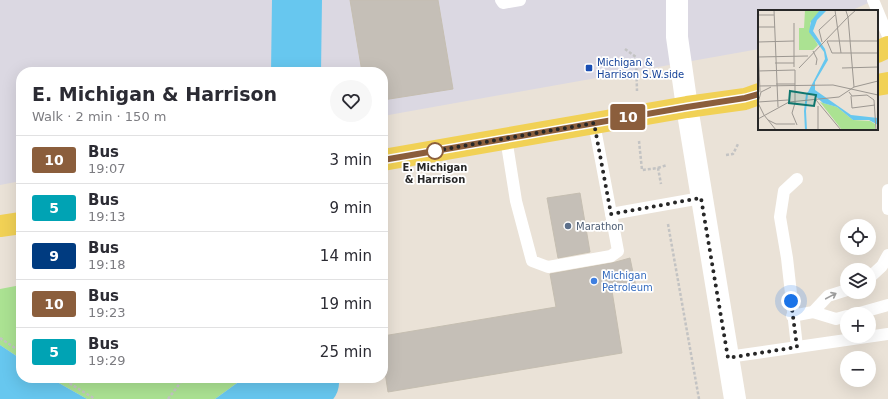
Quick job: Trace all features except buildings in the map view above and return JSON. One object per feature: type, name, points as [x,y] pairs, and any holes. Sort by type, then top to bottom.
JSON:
[{"type":"main road","points":[[878,52],[888,47]]},
{"type":"main road","points":[[878,85],[888,83]]},
{"type":"main road","points":[[388,159],[687,107],[754,97]]},
{"type":"main road","points":[[0,226],[16,224]]},
{"type":"street","points":[[677,0],[677,37],[687,107],[735,399]]},
{"type":"lane","points":[[501,0],[503,3],[520,0]]},
{"type":"lane","points":[[873,0],[877,10]]},
{"type":"lane","points":[[878,12],[888,36]]},
{"type":"lane","points":[[506,138],[516,201],[532,261],[548,267],[611,256],[618,252],[594,123]]},
{"type":"lane","points":[[797,179],[784,191],[780,217],[787,258],[792,316],[797,347]]},
{"type":"lane","points":[[888,190],[888,209]]},
{"type":"lane","points":[[611,214],[701,198]]},
{"type":"lane","points":[[876,272],[882,266],[888,254]]},
{"type":"lane","points":[[813,312],[828,296],[840,292]]},
{"type":"lane","points":[[876,308],[888,305]]},
{"type":"lane","points":[[792,316],[813,312],[836,319],[840,318]]},
{"type":"lane","points":[[728,358],[888,334]]},
{"type":"path","points":[[625,49],[636,57]]},
{"type":"path","points":[[726,155],[733,154],[738,144]]},
{"type":"path","points":[[640,163],[642,170],[667,165]]},
{"type":"path","points":[[658,168],[699,399]]},
{"type":"path","points":[[0,338],[16,349]]},
{"type":"path","points":[[69,383],[95,399]]},
{"type":"path","points":[[168,399],[180,383]]},
{"type":"shaded area","points":[[0,0],[875,0],[852,10],[758,10],[758,49],[388,115],[388,67],[16,67],[16,182],[0,185]]},
{"type":"green space","points":[[16,286],[16,356],[0,345],[0,289]]},
{"type":"green space","points":[[59,383],[237,383],[215,399],[87,399]]},
{"type":"water","points":[[0,345],[16,356],[16,383],[59,383],[87,399],[0,399]]},
{"type":"water","points":[[237,383],[314,383],[313,399],[215,399]]},
{"type":"waterway","points":[[296,67],[297,0]]},
{"type":"waterway","points":[[293,399],[314,383]]},
{"type":"bus line","name":"10","points":[[388,159],[745,98],[758,94]]},
{"type":"place","name":"Michigan & Harrison S.W.side","points":[[589,68]]},
{"type":"place","name":"E. Michigan & Harrison","points":[[435,151]]},
{"type":"place","name":"Marathon","points":[[568,226]]},
{"type":"place","name":"Michigan Petroleum","points":[[594,281]]},
{"type":"route","points":[[435,151],[429,152],[594,123],[611,214],[701,198],[728,358],[797,347],[791,301]]}]
